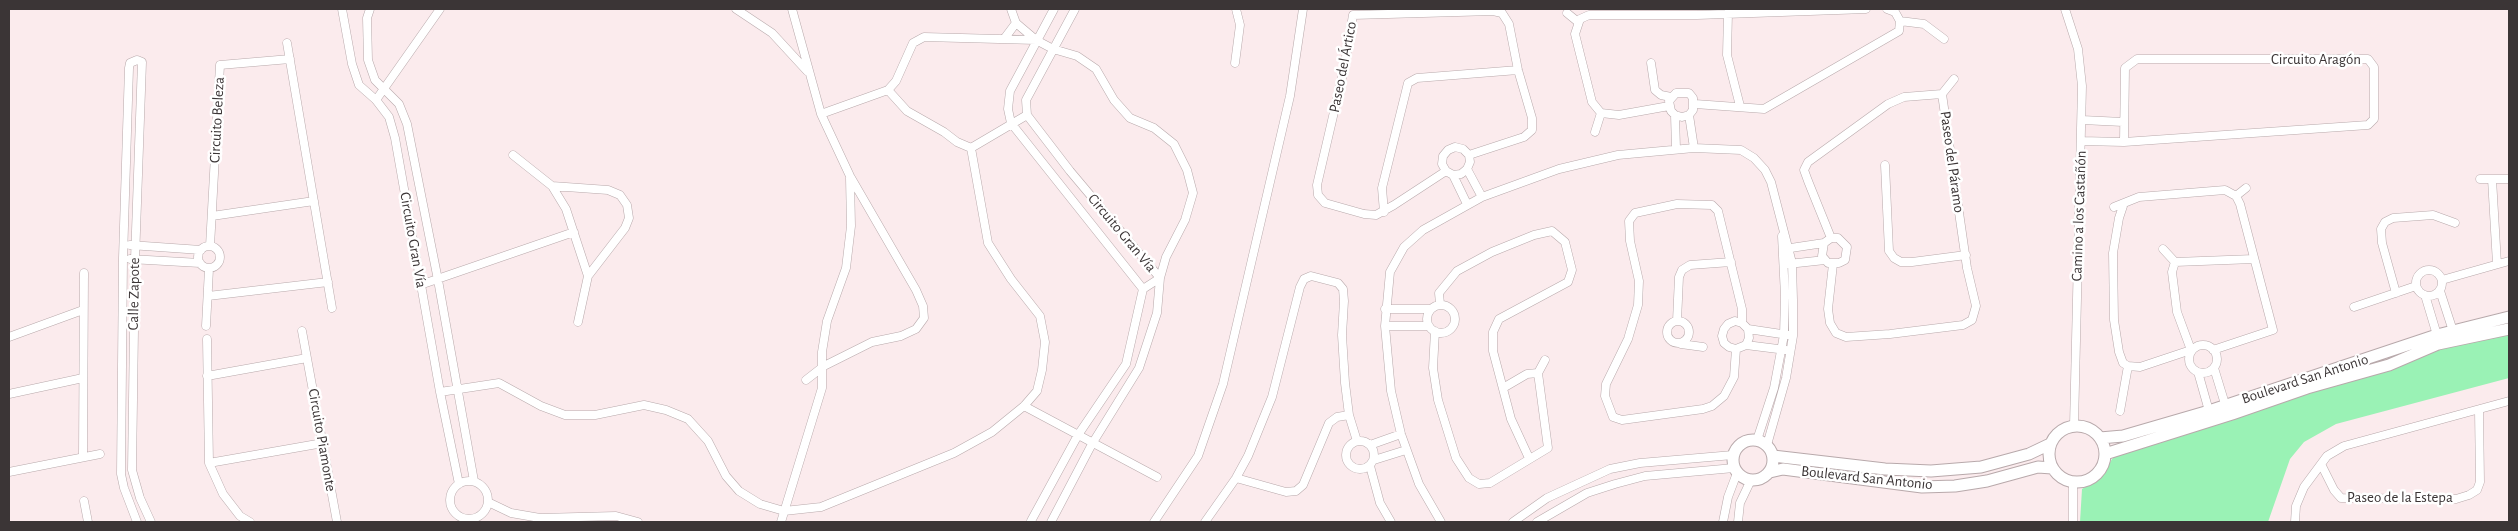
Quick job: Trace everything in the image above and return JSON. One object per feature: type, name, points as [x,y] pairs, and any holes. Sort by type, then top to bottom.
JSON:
[{"type":"street","name":"Circuito Gran Vía","points":[[342,9],[352,64],[359,85],[376,100],[389,117],[395,138],[420,285],[459,484]]},
{"type":"street","name":"Circuito Gran Vía","points":[[370,9],[368,18],[368,60],[375,80],[399,104],[407,124],[459,389],[474,481]]},
{"type":"street","points":[[376,100],[440,9]]},
{"type":"street","points":[[736,9],[772,33],[808,72]]},
{"type":"street","points":[[792,9],[821,114],[850,176],[916,290],[923,306],[924,318],[916,329],[901,336],[872,342],[824,366],[806,380]]},
{"type":"street","points":[[1011,9],[1016,23],[1036,40],[1053,49],[1077,56],[1096,69],[1114,100],[1130,118],[1154,128],[1174,144],[1188,170],[1193,193],[1185,220],[1166,257],[1160,278],[1143,289]]},
{"type":"street","points":[[1010,124],[1008,109],[1010,91],[1054,9]]},
{"type":"street","points":[[971,148],[1027,115],[1026,100],[1075,9]]},
{"type":"street","points":[[1235,63],[1240,25],[1236,9]]},
{"type":"street","points":[[1154,522],[1198,456],[1223,384],[1290,96],[1303,9]]},
{"type":"street","points":[[1669,106],[1618,114],[1601,113],[1592,102],[1575,34],[1580,19],[1589,15],[1866,9]]},
{"type":"street","points":[[1695,104],[1764,109],[1899,31],[1900,20],[1894,12],[1887,9]]},
{"type":"street","name":"Camino a los Castañón","points":[[2065,9],[2078,49],[2082,86],[2074,426]]},
{"type":"street","name":"Paseo del Ártico","points":[[1384,212],[1376,215],[1364,214],[1325,203],[1318,195],[1317,185],[1344,69],[1353,15],[1492,12],[1502,13],[1509,24],[1518,70],[1532,118],[1532,130],[1524,137],[1469,155],[1463,149],[1456,147],[1448,150],[1443,156],[1442,164],[1450,173]]},
{"type":"street","points":[[1728,13],[1727,55],[1740,106]]},
{"type":"street","points":[[1567,14],[1578,22]]},
{"type":"street","points":[[1900,20],[1924,24],[1944,39]]},
{"type":"street","points":[[1004,39],[1016,23]]},
{"type":"street","points":[[821,114],[888,90],[896,81],[913,43],[924,37],[1036,40]]},
{"type":"street","points":[[287,43],[332,308]]},
{"type":"street","name":"Circuito Beleza","points":[[206,326],[209,269],[216,266],[220,259],[217,249],[210,246],[220,65],[290,59]]},
{"type":"street","name":"Circuito Aragón","points":[[2081,141],[2124,142],[2368,125],[2374,119],[2374,67],[2368,59],[2137,59],[2125,68],[2124,142]]},
{"type":"street","name":"Calle Zapote","points":[[137,522],[124,488],[121,474],[123,258],[129,68],[132,61],[137,60],[142,62],[135,245],[132,470],[140,498],[151,522]]},
{"type":"street","points":[[1651,63],[1655,90],[1660,95],[1671,97],[1682,91],[1693,98],[1695,104],[1690,114],[1694,148]]},
{"type":"street","points":[[1468,170],[1461,174],[1450,173],[1384,212],[1382,188],[1408,83],[1418,78],[1518,70]]},
{"type":"street","points":[[1942,94],[1954,78]]},
{"type":"street","points":[[888,90],[907,111],[944,132],[957,142],[971,148]]},
{"type":"street","name":"Paseo del Páramo","points":[[1942,94],[1966,256],[1976,306],[1972,320],[1963,325],[1890,334],[1846,337],[1836,333],[1830,322],[1828,309],[1833,264],[1845,260],[1848,254],[1844,241],[1832,238],[1804,170],[1808,162],[1888,104],[1904,97],[1942,94]]},
{"type":"street","points":[[1671,97],[1669,106],[1674,115],[1676,149]]},
{"type":"street","points":[[1595,132],[1601,113]]},
{"type":"street","points":[[1674,115],[1682,117],[1690,114]]},
{"type":"street","name":"Circuito Gran Vía","points":[[1027,115],[1070,171],[1160,278],[1156,313],[1139,368],[1092,444],[1051,522]]},
{"type":"street","points":[[2082,120],[2123,122]]},
{"type":"street","name":"Circuito Gran Vía","points":[[1010,124],[1143,289],[1126,364],[1078,436],[1031,522]]},
{"type":"street","points":[[440,392],[499,383],[541,406],[565,415],[595,415],[644,405],[666,410],[688,420],[708,441],[726,476],[739,491],[760,504],[784,511],[821,507],[954,453],[992,432],[1024,406],[1037,391],[1042,370],[1045,342],[1040,316],[1011,279],[988,243],[971,148]]},
{"type":"street","points":[[1441,522],[1419,484],[1406,450],[1391,391],[1385,326],[1385,309],[1390,272],[1404,247],[1423,230],[1482,197],[1559,169],[1618,155],[1694,148],[1741,150],[1754,158],[1765,170],[1771,182],[1785,249],[1783,264],[1786,378],[1762,442]]},
{"type":"street","points":[[1469,155],[1468,170],[1482,197]]},
{"type":"street","points":[[513,156],[552,186],[566,209],[588,276]]},
{"type":"street","points":[[1885,165],[1889,251],[1894,258],[1901,262],[1912,262],[1966,256]]},
{"type":"street","points":[[1058,182],[1070,171]]},
{"type":"street","points":[[1450,173],[1467,204]]},
{"type":"street","points":[[780,522],[822,388],[824,366],[822,352],[827,321],[846,268],[851,226],[850,176]]},
{"type":"street","points":[[2480,178],[2509,179]]},
{"type":"street","points":[[2492,179],[2497,264]]},
{"type":"street","points":[[552,186],[608,190],[620,196],[627,205],[629,218],[625,228],[588,276],[578,322]]},
{"type":"street","points":[[2236,196],[2246,188]]},
{"type":"street","points":[[2114,207],[2139,197],[2225,190],[2236,196],[2240,204],[2273,330],[2213,350]]},
{"type":"street","points":[[212,216],[314,202]]},
{"type":"street","points":[[2124,203],[2119,218],[2113,253],[2114,320],[2122,362],[2128,366],[2140,367],[2205,344],[2213,350],[2217,361],[2214,368],[2207,373],[2198,372]]},
{"type":"street","points":[[1736,349],[1734,377],[1724,396],[1712,406],[1704,409],[1622,420],[1613,417],[1605,396],[1606,384],[1628,339],[1638,305],[1639,281],[1630,241],[1629,221],[1635,213],[1677,204],[1712,205],[1718,211],[1742,309],[1742,323]]},
{"type":"street","points":[[2396,293],[2382,243],[2382,225],[2393,218],[2433,215],[2455,224]]},
{"type":"street","points":[[1440,304],[1439,293],[1457,271],[1492,252],[1534,235],[1552,231],[1564,242],[1572,270],[1568,282],[1499,319],[1493,332],[1493,351],[1511,419],[1529,458]]},
{"type":"street","points":[[420,285],[574,232]]},
{"type":"street","points":[[1785,249],[1824,243],[1832,238]]},
{"type":"street","points":[[1824,243],[1821,251],[1825,260]]},
{"type":"street","points":[[124,244],[200,250],[210,246]]},
{"type":"street","points":[[2163,248],[2175,262]]},
{"type":"street","points":[[1785,249],[1792,264],[1793,336],[1786,350]]},
{"type":"street","points":[[200,250],[198,256],[200,264]]},
{"type":"street","points":[[123,258],[200,264],[209,269]]},
{"type":"street","points":[[2175,262],[2254,259]]},
{"type":"street","points":[[1783,264],[1825,260],[1833,264]]},
{"type":"street","points":[[2442,280],[2509,261]]},
{"type":"street","points":[[1677,321],[1679,277],[1682,270],[1690,265],[1731,262]]},
{"type":"street","points":[[2175,262],[2172,272],[2177,312],[2191,350],[2189,362],[2198,372],[2209,411]]},
{"type":"street","points":[[2437,335],[2425,296],[2416,286],[2416,279],[2420,273],[2426,270],[2433,270],[2439,274],[2442,280],[2440,291],[2453,331]]},
{"type":"street","points":[[83,456],[84,273]]},
{"type":"street","points":[[1205,522],[1236,478],[1272,397],[1300,287],[1304,278],[1311,276],[1338,283],[1343,289],[1342,335],[1349,415],[1357,441]]},
{"type":"street","points":[[208,296],[328,282]]},
{"type":"street","points":[[2354,307],[2416,286]]},
{"type":"street","points":[[2425,296],[2433,296],[2440,291]]},
{"type":"street","points":[[1385,309],[1431,308],[1440,304],[1453,310],[1456,318],[1454,325],[1449,331],[1442,333],[1432,328],[1385,326]]},
{"type":"street","points":[[1431,308],[1427,317],[1432,328],[1433,368],[1438,400],[1456,458],[1468,478],[1478,484],[1490,483],[1548,448],[1538,373],[1545,360]]},
{"type":"street","points":[[9,336],[83,310]]},
{"type":"street","name":"Boulevard San Antonio","points":[[2100,438],[2123,436],[2209,411],[2225,404],[2437,335],[2509,318]]},
{"type":"street","points":[[1681,344],[1688,338],[1690,330],[1685,323],[1677,321],[1670,324],[1666,331],[1668,338],[1674,343],[1681,344],[1703,347]]},
{"type":"street","points":[[1786,350],[1746,345],[1736,349],[1730,348],[1724,343],[1724,329],[1728,324],[1735,322],[1742,323],[1748,329],[1793,336]]},
{"type":"street","points":[[1746,345],[1749,338],[1748,329]]},
{"type":"street","name":"Boulevard San Antonio","points":[[2105,454],[2307,388],[2389,364],[2438,344],[2509,330]]},
{"type":"street","name":"Circuito Piamonte","points":[[302,331],[337,522]]},
{"type":"street","points":[[207,340],[209,463],[223,494],[240,516],[250,522]]},
{"type":"street","points":[[207,376],[307,358]]},
{"type":"street","points":[[2120,411],[2128,366]]},
{"type":"street","points":[[2214,368],[2225,404]]},
{"type":"street","points":[[1503,388],[1527,374],[1538,373]]},
{"type":"street","points":[[9,394],[83,378]]},
{"type":"street","points":[[2295,522],[2296,506],[2304,487],[2327,456],[2344,446],[2509,401]]},
{"type":"street","points":[[1024,406],[1157,478]]},
{"type":"street","name":"Paseo de la Estepa","points":[[2320,464],[2334,490],[2341,498],[2456,499],[2469,495],[2477,490],[2480,482],[2479,410]]},
{"type":"street","points":[[1236,478],[1286,492],[1296,491],[1303,485],[1329,422],[1336,417],[1349,415]]},
{"type":"street","points":[[2074,426],[2089,428],[2100,438],[2105,454],[2102,466],[2096,475],[2085,481],[2074,482],[2061,478],[2052,468],[2048,452],[2050,444],[2060,431],[2074,426]]},
{"type":"street","points":[[1401,434],[1370,445],[1357,441],[1349,446],[1346,460],[1356,469],[1406,450]]},
{"type":"street","points":[[1723,522],[1736,470],[1733,455],[1738,447],[1747,440],[1762,442],[1774,456],[1770,472]]},
{"type":"street","points":[[209,463],[323,443]]},
{"type":"street","name":"Boulevard San Antonio","points":[[1774,456],[1885,469],[1931,471],[1981,467],[2029,454],[2050,444]]},
{"type":"street","points":[[1370,445],[1373,449],[1372,463],[1380,503],[1391,522]]},
{"type":"street","points":[[9,472],[100,454]]},
{"type":"street","points":[[1513,522],[1547,498],[1610,469],[1640,462],[1733,455]]},
{"type":"street","name":"Boulevard San Antonio","points":[[1751,480],[1783,469],[1922,487],[1955,486],[1987,481],[2038,467],[2052,468]]},
{"type":"street","points":[[1537,522],[1587,493],[1614,484],[1645,476],[1736,470],[1751,480],[1740,503],[1738,522]]},
{"type":"street","points":[[488,502],[480,515],[465,520],[456,512],[451,503],[452,492],[459,484],[474,481],[483,487],[488,502],[511,513],[540,518],[586,520],[616,516],[638,522]]},
{"type":"street","points":[[2073,522],[2074,482]]},
{"type":"street","points":[[84,501],[88,522]]},
{"type":"green space","points":[[2509,334],[2509,378],[2336,424],[2304,442],[2290,459],[2268,522],[2080,522],[2082,489],[2101,478],[2112,459],[2118,454],[2441,348]]}]
